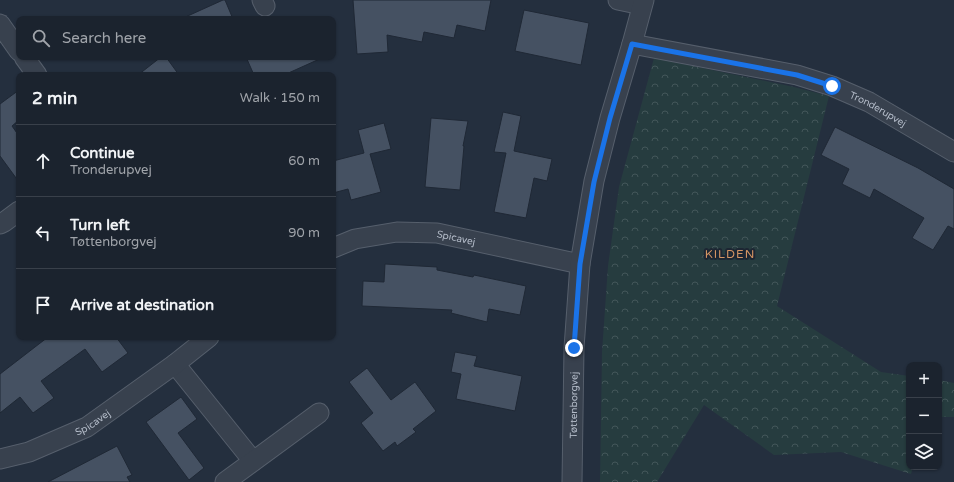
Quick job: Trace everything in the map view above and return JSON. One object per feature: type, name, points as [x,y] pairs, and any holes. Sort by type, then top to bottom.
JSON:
[{"type":"street","points":[[618,0],[643,3]]},
{"type":"street","name":"Tøttenborgvej","points":[[572,482],[574,348],[580,264],[594,182],[610,118],[643,3]]},
{"type":"street","points":[[0,24],[16,47]]},
{"type":"street","name":"Tronderupvej","points":[[632,44],[797,75],[832,86],[869,102],[954,152]]},
{"type":"street","points":[[26,60],[35,72]]},
{"type":"street","points":[[0,224],[16,213]]},
{"type":"street","name":"Spicavej","points":[[336,247],[355,239],[397,232],[437,233],[580,264]]},
{"type":"street","name":"Spicavej","points":[[0,459],[29,452],[87,427],[175,364],[205,340]]},
{"type":"street","points":[[175,364],[253,461]]},
{"type":"street","points":[[225,482],[319,413]]},
{"type":"green space","points":[[654,58],[794,87],[829,96],[777,306],[881,372],[906,376],[906,470],[912,470],[911,474],[841,452],[774,455],[704,405],[657,482],[600,482],[602,352],[608,266],[619,187]]},
{"type":"green space","points":[[942,381],[954,383],[954,417],[942,417]]},
{"type":"building","points":[[225,0],[232,16],[188,16]]},
{"type":"building","points":[[353,0],[491,0],[485,31],[457,25],[454,38],[424,32],[422,42],[387,35],[388,52],[357,54]]},
{"type":"building","points":[[524,10],[589,23],[581,65],[515,51]]},
{"type":"building","points":[[157,60],[168,60],[177,72],[142,72]]},
{"type":"building","points":[[247,60],[317,60],[291,72],[253,72]]},
{"type":"building","points":[[16,92],[16,123],[12,126],[16,132],[16,178],[0,156],[0,104]]},
{"type":"building","points":[[503,112],[521,116],[514,151],[552,159],[547,181],[534,178],[526,218],[494,212],[506,153],[494,152]]},
{"type":"building","points":[[431,118],[468,121],[463,146],[460,190],[425,187]]},
{"type":"building","points":[[384,123],[391,149],[370,154],[381,192],[351,200],[348,189],[336,192],[336,160],[364,153],[358,130]]},
{"type":"building","points":[[835,127],[918,168],[954,189],[954,229],[948,226],[933,250],[912,238],[924,218],[874,189],[870,198],[842,184],[849,169],[821,155]]},
{"type":"building","points":[[385,264],[437,267],[437,270],[473,277],[474,275],[526,286],[520,315],[489,309],[487,322],[451,313],[452,310],[362,306],[363,281],[384,282]]},
{"type":"building","points":[[44,340],[118,340],[128,353],[102,372],[85,349],[41,381],[54,398],[33,413],[20,397],[0,413],[0,374]]},
{"type":"building","points":[[455,352],[477,356],[474,366],[522,376],[515,411],[456,399],[461,374],[451,372]]},
{"type":"building","points":[[367,368],[391,400],[415,382],[436,411],[413,429],[416,432],[397,446],[395,442],[383,451],[361,423],[373,413],[349,382]]},
{"type":"building","points":[[181,397],[197,419],[178,433],[204,468],[189,480],[146,422]]},
{"type":"building","points":[[117,446],[132,475],[127,477],[130,482],[48,482]]},
{"type":"district","name":"KILDEN","points":[[730,254]]},
{"type":"route","points":[[574,348],[580,264],[594,182],[610,118],[632,44],[797,75],[832,86]]}]
